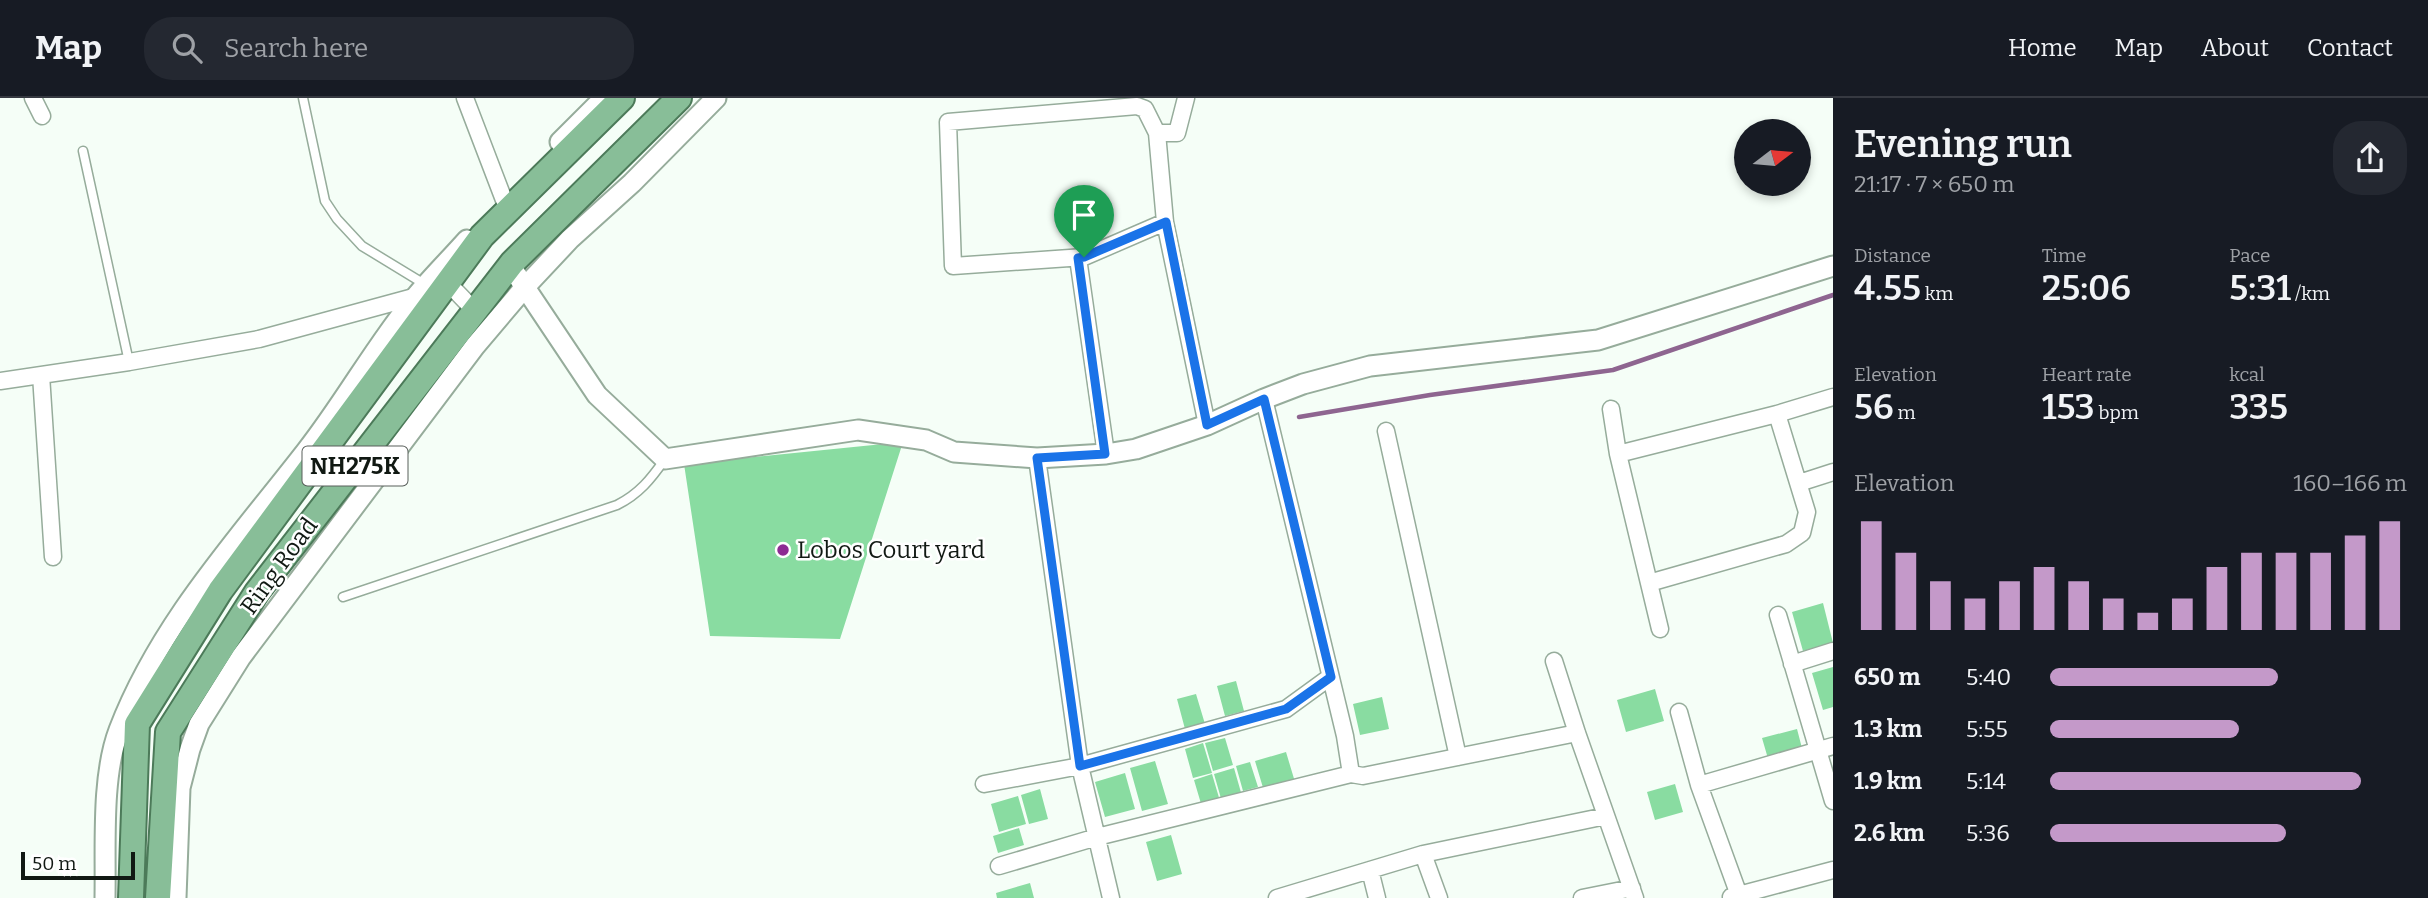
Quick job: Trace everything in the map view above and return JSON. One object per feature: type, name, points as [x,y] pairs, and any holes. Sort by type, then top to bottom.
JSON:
[{"type":"highway","name":"Ring Road","points":[[131,898],[137,724],[213,584],[432,289],[622,98]]},
{"type":"highway","name":"Ring Road","points":[[158,898],[168,732],[257,592],[510,265],[680,98]]},
{"type":"street","points":[[33,98],[42,116]]},
{"type":"street","points":[[465,98],[504,200]]},
{"type":"street","points":[[0,381],[130,362],[258,339],[432,289],[504,200],[604,98]]},
{"type":"street","points":[[176,898],[180,788],[190,749],[199,724],[241,657],[475,346],[525,287],[570,239],[632,183],[716,98]]},
{"type":"street","points":[[1157,132],[1177,133],[1186,98]]},
{"type":"street","points":[[1166,222],[1084,257],[953,266],[948,122],[1137,106],[1145,109],[1157,132],[1166,222],[1207,425]]},
{"type":"street","points":[[1078,258],[1105,454]]},
{"type":"street","points":[[510,265],[597,395],[665,459],[858,430],[926,440],[954,452],[1037,458],[1105,454],[1136,449],[1207,425],[1303,384],[1370,366],[1598,340],[1833,266]]},
{"type":"street","points":[[432,289],[475,311]]},
{"type":"street","points":[[41,375],[53,557]]},
{"type":"street","points":[[1618,454],[1833,397]]},
{"type":"street","points":[[1264,399],[1345,736],[1350,774]]},
{"type":"street","points":[[1611,409],[1618,454],[1660,629]]},
{"type":"street","points":[[1649,583],[1786,544],[1802,533],[1807,512],[1777,414]]},
{"type":"street","points":[[1386,431],[1458,757]]},
{"type":"street","points":[[1037,458],[1080,766],[1111,898]]},
{"type":"street","points":[[1798,483],[1833,472]]},
{"type":"street","points":[[105,898],[110,762],[119,731],[139,686],[189,600],[213,584]]},
{"type":"street","points":[[1778,615],[1792,664],[1825,748],[1833,801]]},
{"type":"street","points":[[1792,664],[1833,652]]},
{"type":"street","points":[[1554,661],[1633,893],[1582,898]]},
{"type":"street","points":[[984,784],[1080,766],[1286,709],[1331,677]]},
{"type":"street","points":[[1679,712],[1735,897],[1833,870]]},
{"type":"street","points":[[999,866],[1097,837],[1350,774],[1363,775],[1577,733]]},
{"type":"street","points":[[1699,785],[1825,748]]},
{"type":"street","points":[[1277,898],[1297,895],[1423,854],[1606,816]]},
{"type":"street","points":[[1423,854],[1440,898]]},
{"type":"street","points":[[1370,870],[1377,898]]},
{"type":"lane","points":[[303,98],[325,201],[337,219],[362,246],[432,289]]},
{"type":"lane","points":[[83,151],[130,362]]},
{"type":"lane","points":[[343,597],[617,505],[632,498],[643,488],[665,459]]},
{"type":"building","name":"Lobos Court yard","points":[[903,442],[840,639],[710,636],[684,464]]},
{"type":"building","points":[[1823,603],[1833,643],[1803,651],[1792,612]]},
{"type":"building","points":[[1833,667],[1833,707],[1823,710],[1812,673]]},
{"type":"building","points":[[1236,681],[1244,711],[1225,716],[1217,686]]},
{"type":"building","points":[[1655,689],[1664,721],[1626,732],[1617,700]]},
{"type":"building","points":[[1196,694],[1205,724],[1185,729],[1177,699]]},
{"type":"building","points":[[1382,697],[1389,729],[1360,735],[1353,704]]},
{"type":"building","points":[[1797,729],[1803,752],[1769,762],[1762,738]]},
{"type":"building","points":[[1225,738],[1233,765],[1213,771],[1205,743]]},
{"type":"building","points":[[1203,743],[1212,773],[1193,778],[1185,749]]},
{"type":"building","points":[[1286,752],[1295,782],[1264,791],[1255,761]]},
{"type":"building","points":[[1155,761],[1168,804],[1142,811],[1130,768]]},
{"type":"building","points":[[1250,762],[1258,787],[1243,791],[1236,766]]},
{"type":"building","points":[[1234,768],[1242,796],[1222,802],[1214,774]]},
{"type":"building","points":[[1125,773],[1135,809],[1105,817],[1095,782]]},
{"type":"building","points":[[1212,774],[1220,801],[1202,807],[1194,780]]},
{"type":"building","points":[[1675,784],[1683,812],[1655,820],[1647,792]]},
{"type":"building","points":[[1040,789],[1048,819],[1029,824],[1021,795]]},
{"type":"building","points":[[1018,796],[1026,824],[999,832],[991,804]]},
{"type":"building","points":[[1019,828],[1024,845],[998,853],[993,836]]},
{"type":"building","points":[[1171,835],[1182,874],[1157,881],[1146,842]]},
{"type":"building","points":[[1030,883],[1034,898],[997,898],[996,893]]},
{"type":"waterway","points":[[1299,417],[1430,395],[1613,370],[1833,295]]},
{"type":"place","name":"Lobos Court yard","points":[[783,550]]},
{"type":"route","points":[[1166,222],[1207,425],[1264,399],[1331,677],[1286,709],[1080,766],[1037,458],[1105,454],[1078,258],[1084,257],[1166,222]]}]
